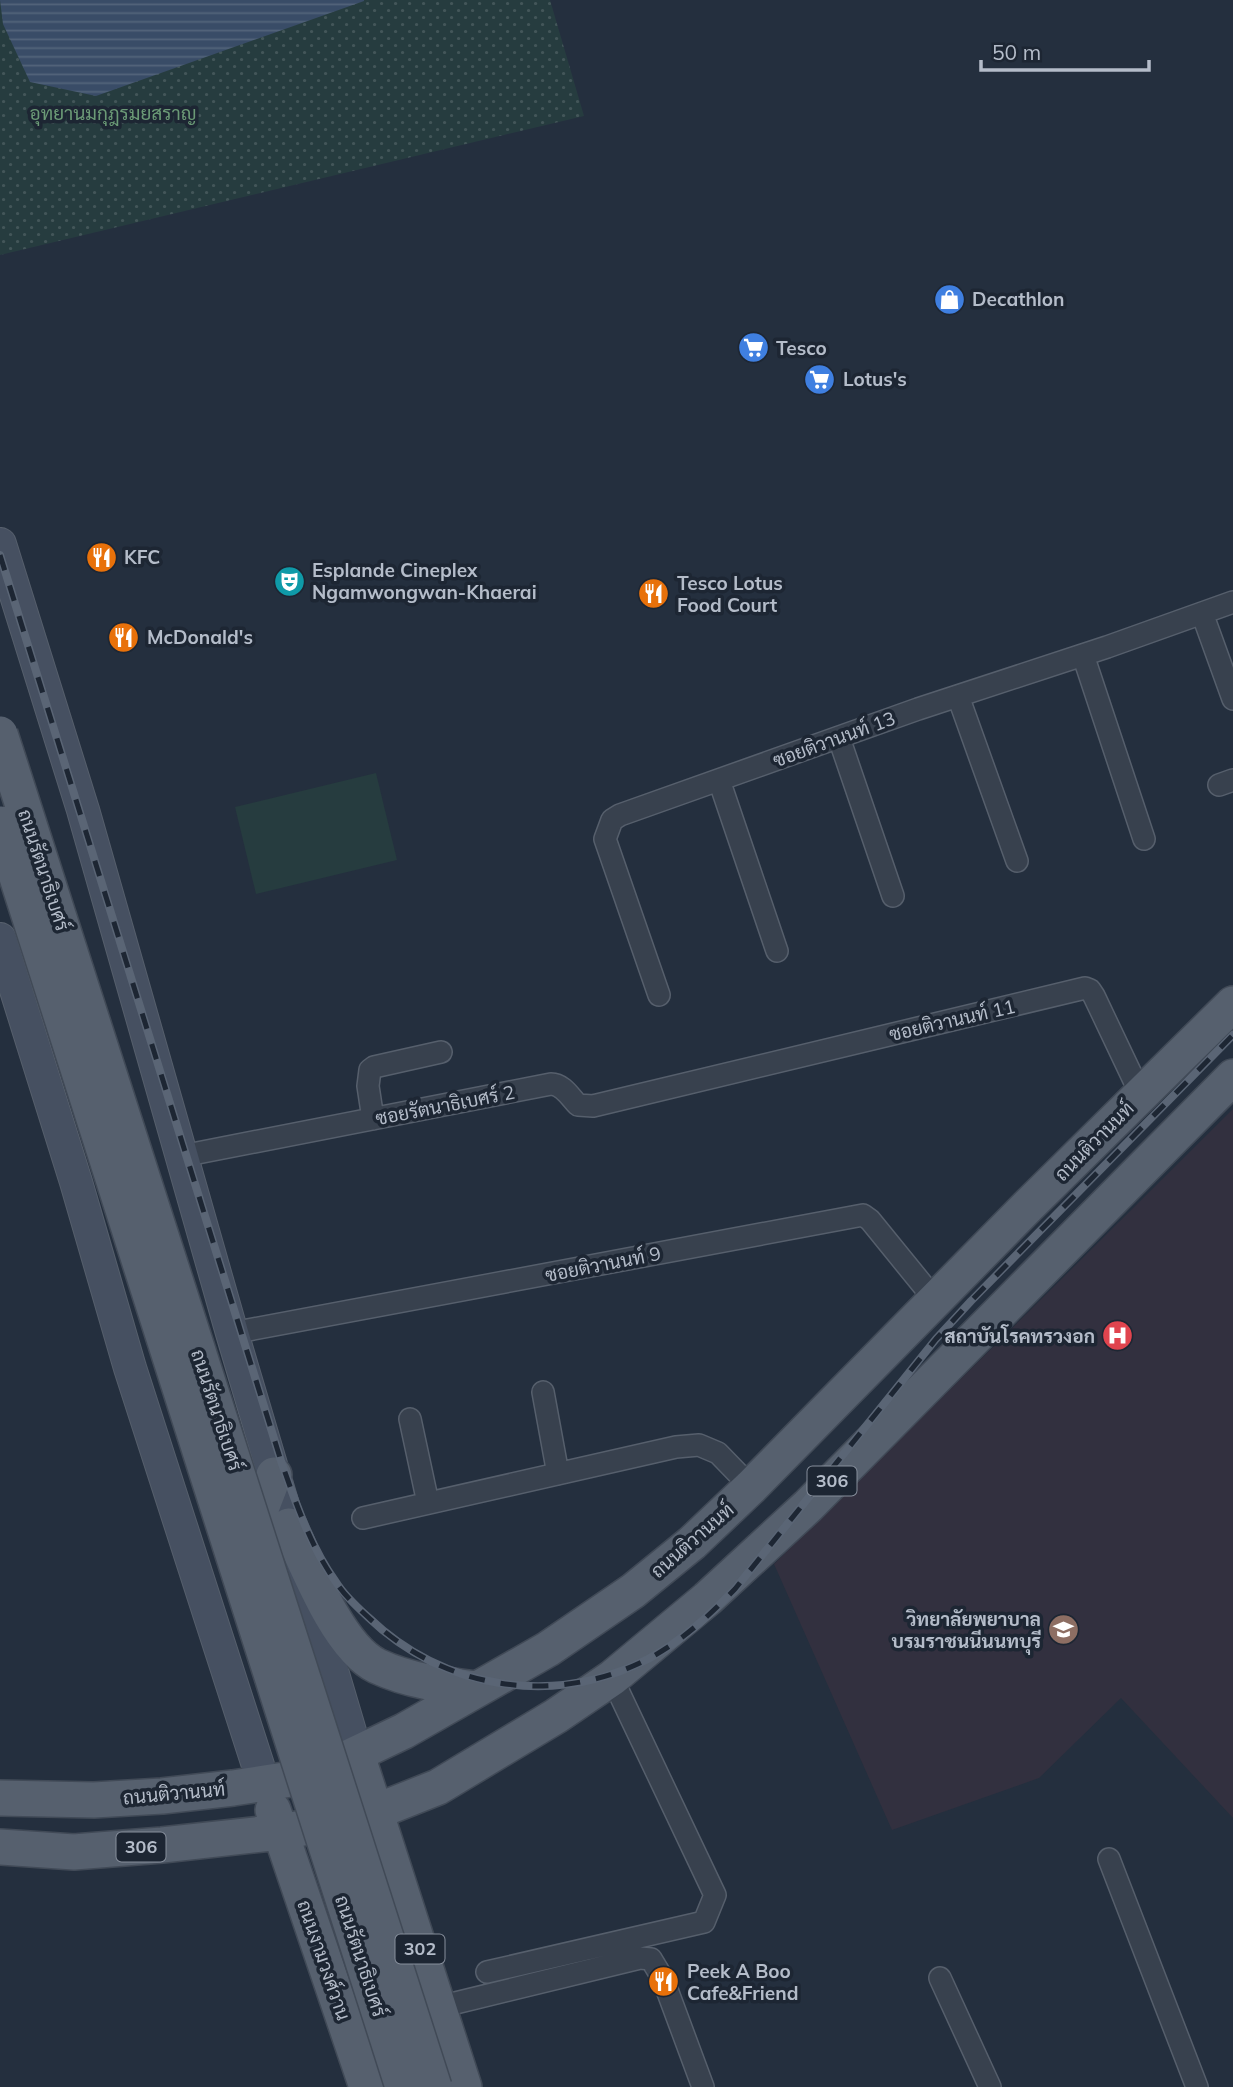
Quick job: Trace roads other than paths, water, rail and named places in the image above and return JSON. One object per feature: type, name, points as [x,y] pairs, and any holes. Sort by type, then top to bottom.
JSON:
[{"type":"main road","name":"ถนนรัตนาธิเบศร์","points":[[0,544],[83,810],[289,1526],[350,1759],[375,1812]]},
{"type":"main road","name":"ถนนรัตนาธิเบศร์","points":[[0,733],[434,2087]]},
{"type":"main road","name":"ถนนรัตนาธิเบศร์","points":[[0,824],[404,2087]]},
{"type":"main road","points":[[0,939],[76,1182],[130,1368],[264,1784],[290,1830]]},
{"type":"main road","name":"ถนนติวานนท์","points":[[0,1798],[108,1799],[162,1796],[310,1776],[404,1731],[548,1649],[633,1591],[692,1543],[1233,1004]]},
{"type":"main road","name":"306","points":[[0,1847],[74,1852],[162,1846],[340,1821],[375,1812],[439,1787],[556,1716],[611,1678],[707,1599],[808,1506],[1233,1077]]},
{"type":"main road","points":[[1027,1208],[1064,1247]]},
{"type":"main road","points":[[130,1368],[166,1406],[204,1406],[231,1379],[233,1336]]},
{"type":"main road","points":[[274,1475],[258,1514],[253,1537],[252,1563],[310,1747],[310,1776],[290,1830]]},
{"type":"main road","points":[[289,1526],[344,1636],[368,1660],[377,1666],[422,1682],[477,1689]]},
{"type":"main road","points":[[350,1759],[339,1837],[379,1998],[376,2025],[363,2077]]},
{"type":"main road","name":"302","points":[[375,1812],[464,2087]]},
{"type":"main road","name":"ถนนงามวงศ์วาน","points":[[290,1830],[363,2077]]},
{"type":"street","name":"ซอยติวานนท์ 13","points":[[659,995],[605,839],[612,820],[958,696],[1233,602]]},
{"type":"street","points":[[1202,613],[1233,699]]},
{"type":"street","points":[[1083,655],[1144,838]]},
{"type":"street","points":[[958,696],[1017,861]]},
{"type":"street","points":[[839,738],[893,896]]},
{"type":"street","points":[[719,780],[777,951]]},
{"type":"street","name":"ซอยติวานนท์ 11","points":[[699,1080],[1085,988],[1094,996],[1141,1095]]},
{"type":"street","points":[[373,1119],[368,1086],[370,1070],[440,1052]]},
{"type":"street","name":"ซอยรัตนาธิเบศร์ 2","points":[[182,1156],[551,1084],[557,1084],[578,1105],[593,1106],[699,1080]]},
{"type":"street","name":"ซอยติวานนท์ 9","points":[[233,1336],[863,1215],[870,1220],[935,1300]]},
{"type":"street","points":[[543,1392],[558,1474]]},
{"type":"street","points":[[410,1419],[428,1503]]},
{"type":"street","points":[[362,1518],[677,1447],[699,1445],[718,1453],[751,1487]]},
{"type":"street","points":[[488,1972],[704,1922],[715,1895],[611,1678]]},
{"type":"street","points":[[1109,1859],[1197,2087]]},
{"type":"street","points":[[439,2007],[640,1958],[651,1959],[663,1979],[704,2087]]},
{"type":"street","points":[[940,1978],[990,2087]]},
{"type":"water","points":[[0,0],[364,1],[96,96],[30,82],[3,24]]},
{"type":"railway","points":[[0,555],[281,1461],[304,1524],[327,1568],[343,1592],[359,1609],[398,1642],[431,1661],[465,1675],[501,1683],[538,1686],[575,1683],[612,1674],[648,1659],[694,1627],[735,1589],[936,1339],[1233,1035]]},
{"type":"place","name":"Decathlon","points":[[949,299]]},
{"type":"place","name":"Tesco","points":[[753,348]]},
{"type":"place","name":"Lotus's","points":[[820,379]]},
{"type":"place","name":"KFC","points":[[101,557]]},
{"type":"place","name":"Esplande Cineplex Ngamwongwan-Khaerai","points":[[289,581]]},
{"type":"place","name":"Tesco Lotus Food Court","points":[[654,594]]},
{"type":"place","name":"McDonald's","points":[[124,637]]},
{"type":"place","name":"สถาบันโรคทรวงอก","points":[[1118,1336]]},
{"type":"place","name":"วิทยาลัยพยาบาล บรมราชนนีนนทบุรี","points":[[1064,1630]]},
{"type":"place","name":"Peek A Boo Cafe&Friend","points":[[664,1982]]},
{"type":"park label","name":"อุทยานมกุฎรมยสราญ","points":[[113,113]]}]
